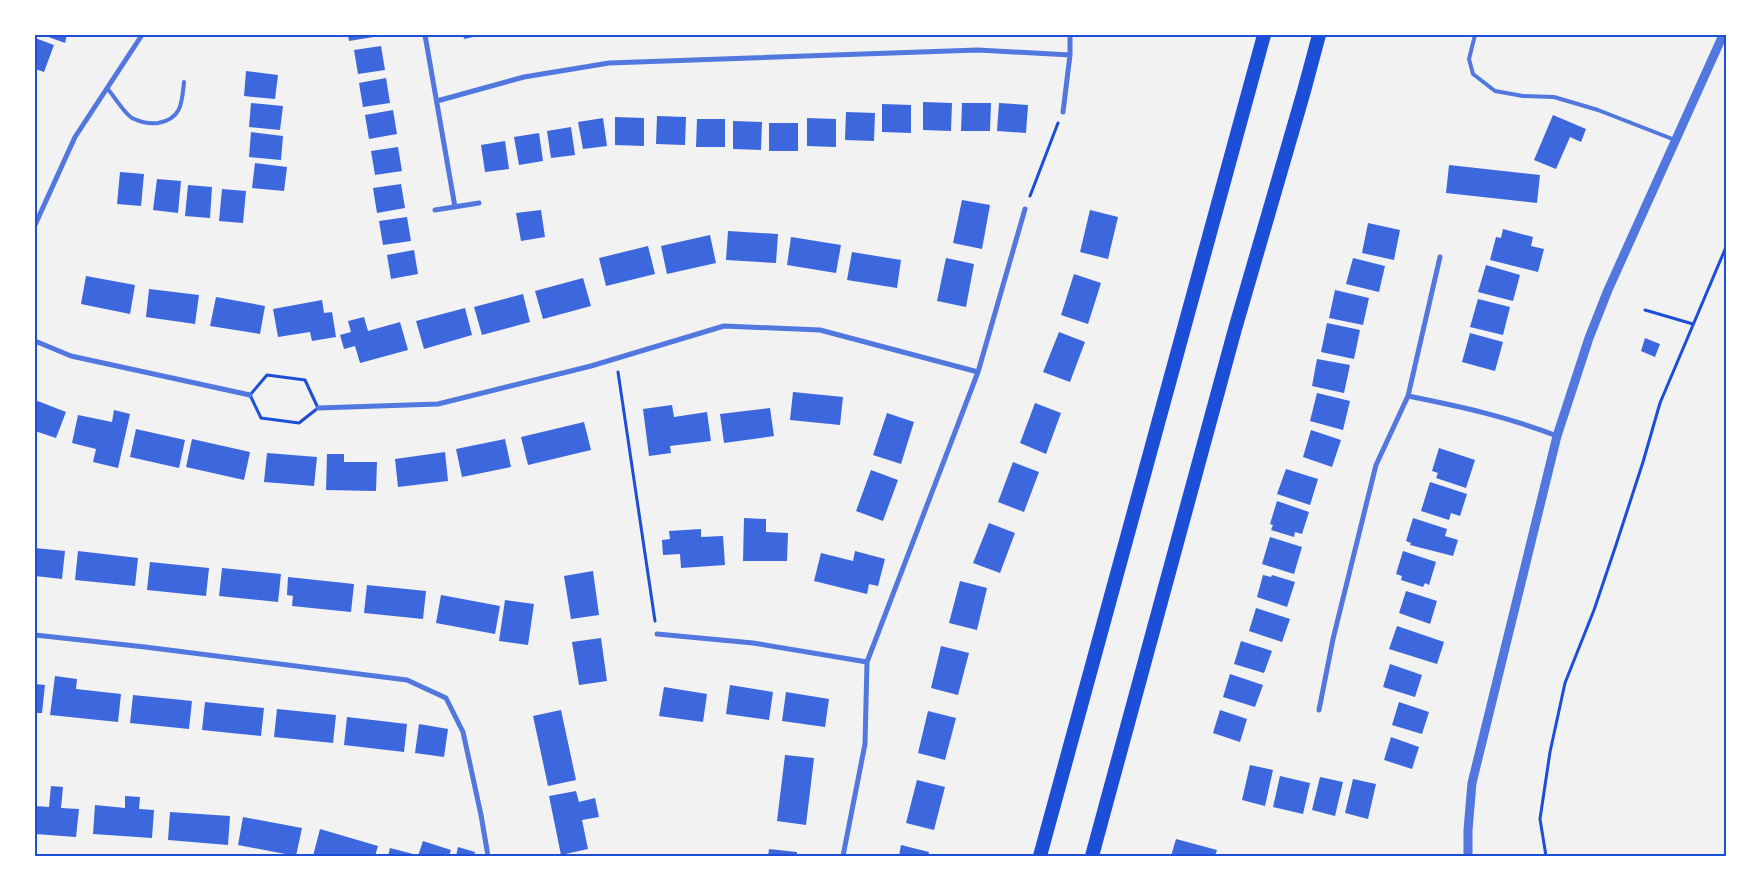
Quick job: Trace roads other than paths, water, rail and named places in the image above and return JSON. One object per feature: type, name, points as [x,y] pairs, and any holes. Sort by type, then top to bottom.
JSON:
[{"type":"highway","points":[[1040,856],[1264,35]]},
{"type":"highway","points":[[1092,856],[1235,329],[1304,91],[1318,35]]},
{"type":"street","points":[[35,226],[75,137],[142,35]]},
{"type":"street","points":[[425,35],[455,207]]},
{"type":"street","points":[[1063,112],[1070,55],[1070,35]]},
{"type":"street","points":[[1468,856],[1472,783],[1557,436],[1589,338],[1608,290],[1723,35]]},
{"type":"street","points":[[437,100],[524,77],[609,63],[978,50],[1070,55]]},
{"type":"street","points":[[435,210],[479,203]]},
{"type":"street","points":[[843,856],[865,744],[867,662],[978,372],[1025,209]]},
{"type":"street","points":[[1319,710],[1333,639],[1376,465],[1408,396],[1440,257]]},
{"type":"street","points":[[318,408],[438,404],[616,359],[724,326],[820,330],[978,372]]},
{"type":"street","points":[[35,341],[71,356],[250,395]]},
{"type":"street","points":[[1408,396],[1455,406],[1537,428],[1557,436]]},
{"type":"street","points":[[657,634],[754,643],[867,662]]},
{"type":"street","points":[[35,635],[407,680],[446,698],[463,732],[482,815],[488,856]]},
{"type":"lane","points":[[1475,35],[1469,59],[1473,74],[1495,90],[1523,96],[1554,97],[1598,110],[1676,140]]},
{"type":"lane","points":[[107,88],[132,117],[151,124],[168,121],[175,117],[182,104],[184,82]]}]
